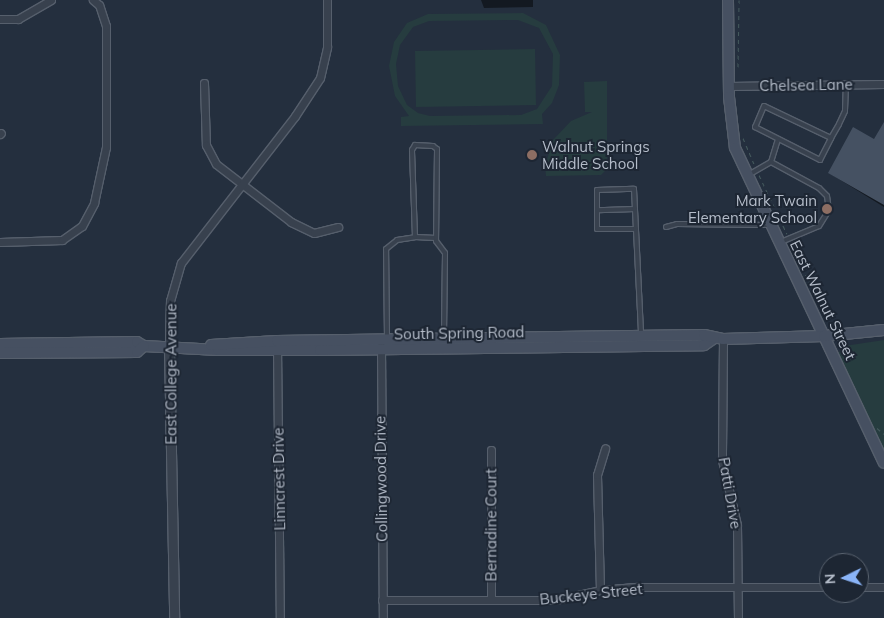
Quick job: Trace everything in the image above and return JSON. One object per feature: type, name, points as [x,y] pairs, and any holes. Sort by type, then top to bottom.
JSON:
[{"type":"main road","name":"East Walnut Street","points":[[728,0],[729,86],[733,138],[746,175],[884,463]]},
{"type":"main road","name":"South Spring Road","points":[[144,346],[205,347],[213,344],[277,346],[442,342],[642,341],[704,335],[718,339],[824,336],[884,330]]},
{"type":"main road","points":[[0,344],[137,342],[144,346],[137,352],[0,353]]},
{"type":"street","points":[[0,19],[18,18],[51,0]]},
{"type":"street","points":[[0,242],[62,240],[82,226],[94,203],[106,147],[106,26],[99,5],[93,0]]},
{"type":"street","name":"East College Avenue","points":[[174,618],[169,347],[170,301],[181,263],[309,98],[320,78],[327,47],[327,0]]},
{"type":"street","points":[[204,83],[205,135],[209,153],[216,164],[291,222],[314,232],[338,227]]},
{"type":"street","name":"Chelsea Lane","points":[[729,86],[884,84]]},
{"type":"street","name":"Patti Drive","points":[[718,339],[722,460],[737,525],[738,618]]},
{"type":"street","name":"Collingwood Drive","points":[[382,618],[383,343]]},
{"type":"street","name":"Linncrest Drive","points":[[277,346],[280,618]]},
{"type":"street","points":[[600,590],[597,475],[605,448]]},
{"type":"street","name":"Bernadine Court","points":[[491,450],[491,600]]},
{"type":"street","name":"Buckeye Street","points":[[382,600],[555,600],[600,590],[819,587]]},
{"type":"street","points":[[869,587],[884,587]]},
{"type":"lane","points":[[831,138],[764,106],[755,127],[820,160],[831,138],[846,106],[846,84]]},
{"type":"lane","points":[[746,175],[770,162],[778,139]]},
{"type":"lane","points":[[415,237],[412,150],[415,145],[434,146],[437,149],[436,238],[445,253],[442,342]]},
{"type":"lane","points":[[770,162],[819,188],[827,196],[829,210],[819,226],[779,243]]},
{"type":"lane","points":[[636,229],[598,230],[597,190],[633,188],[635,209],[642,341]]},
{"type":"lane","points":[[597,210],[635,209]]},
{"type":"lane","points":[[666,227],[677,224],[770,225]]},
{"type":"lane","points":[[383,343],[386,249],[397,240],[415,237],[436,238]]},
{"type":"path","points":[[738,70],[739,0]]},
{"type":"path","points":[[761,181],[784,229]]},
{"type":"path","points":[[795,250],[824,317]]},
{"type":"green space","points":[[523,13],[546,25],[560,55],[559,85],[552,103],[542,114],[543,124],[401,126],[401,117],[409,116],[395,96],[389,66],[394,42],[407,23],[428,14]],"holes":[[[518,20],[539,28],[553,54],[552,86],[537,109],[521,115],[430,116],[418,113],[407,105],[398,86],[396,64],[400,45],[413,27],[429,21]]]},
{"type":"green space","points":[[535,49],[536,105],[416,107],[415,51]]},
{"type":"green space","points":[[607,81],[607,169],[601,175],[546,176],[545,166],[553,140],[571,121],[592,112],[585,112],[584,82]]},
{"type":"green space","points":[[884,340],[884,458],[838,354],[844,346]]},
{"type":"building","name":"Mark Twain Elementary School","points":[[884,122],[884,205],[828,173],[853,127],[874,139]]},
{"type":"place","name":"Walnut Springs Middle School","points":[[532,155]]},
{"type":"place","name":"Mark Twain Elementary School","points":[[827,209]]}]
